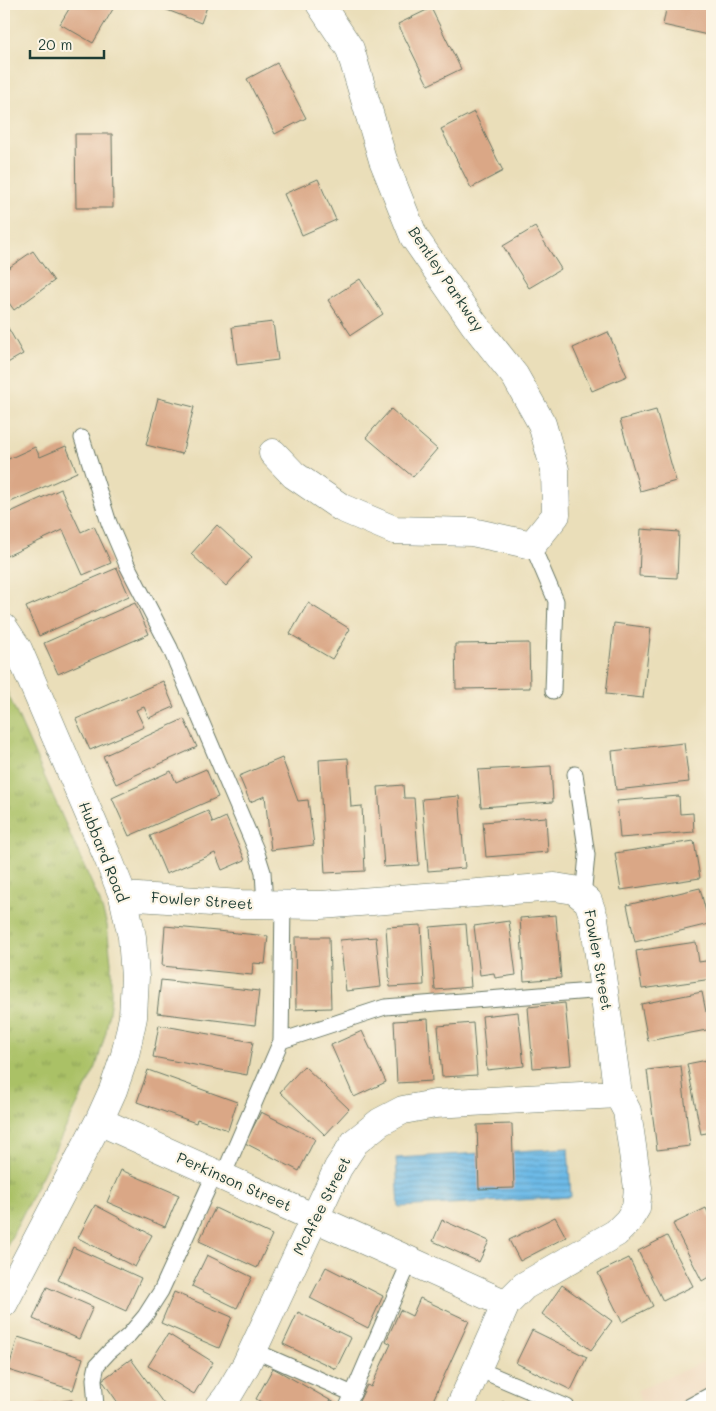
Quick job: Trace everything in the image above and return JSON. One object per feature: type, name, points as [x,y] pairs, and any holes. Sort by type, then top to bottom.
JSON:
[{"type":"street","name":"Bentley Parkway","points":[[320,4],[350,49],[384,160],[414,237],[474,324],[515,376],[542,424],[555,470],[556,515],[532,545]]},
{"type":"street","points":[[273,453],[294,476],[342,508],[394,530],[472,532],[532,545]]},
{"type":"street","name":"Hubbard Road","points":[[4,628],[18,649],[123,896],[132,937],[136,977],[133,1017],[113,1090],[99,1121],[4,1303]]},
{"type":"street","name":"Fowler Street","points":[[123,896],[274,905],[321,904],[555,887],[574,890],[588,901],[594,918],[618,1094],[627,1111],[638,1188],[636,1208],[628,1221],[616,1232],[524,1286],[506,1304],[460,1407]]},
{"type":"street","name":"McAfee Street","points":[[219,1407],[227,1397],[253,1350],[338,1168],[354,1142],[380,1122],[404,1110],[435,1104],[618,1094]]},
{"type":"street","name":"Perkinson Street","points":[[99,1121],[506,1304]]},
{"type":"lane","points":[[82,438],[109,522],[126,565],[170,648],[256,850],[274,905],[281,1041],[219,1175],[161,1291],[145,1316],[128,1336],[109,1352],[98,1365],[94,1379],[96,1407]]},
{"type":"lane","points":[[532,545],[556,602],[552,691]]},
{"type":"lane","points":[[575,774],[587,855],[582,897]]},
{"type":"lane","points":[[281,1041],[385,1007],[604,990]]},
{"type":"lane","points":[[253,1350],[350,1401],[410,1261]]},
{"type":"lane","points":[[478,1369],[567,1407]]},
{"type":"lane","points":[[688,1407],[712,1394]]},
{"type":"shaded area","points":[[712,1358],[712,1407],[642,1407],[637,1390]]},
{"type":"green space","points":[[4,685],[100,902],[107,925],[111,962],[111,998],[106,1032],[96,1067],[4,1252]]},
{"type":"water","points":[[568,1148],[571,1197],[399,1207],[396,1158]]},
{"type":"building","points":[[72,4],[116,4],[93,43],[60,24]]},
{"type":"building","points":[[155,4],[208,4],[201,23]]},
{"type":"building","points":[[667,4],[712,4],[712,36],[663,25]]},
{"type":"building","points":[[431,8],[461,69],[428,85],[398,24]]},
{"type":"building","points":[[277,63],[306,118],[275,134],[247,79]]},
{"type":"building","points":[[474,112],[503,171],[471,188],[441,129]]},
{"type":"building","points":[[75,134],[112,134],[113,208],[76,208]]},
{"type":"building","points":[[318,179],[336,220],[302,235],[284,194]]},
{"type":"building","points":[[535,227],[561,269],[529,288],[503,246]]},
{"type":"building","points":[[33,251],[54,281],[14,310],[4,296],[4,271]]},
{"type":"building","points":[[360,279],[383,314],[351,335],[328,300]]},
{"type":"building","points":[[273,322],[278,360],[237,365],[232,327]]},
{"type":"building","points":[[7,326],[23,354],[4,365],[4,328]]},
{"type":"building","points":[[608,332],[627,376],[592,391],[573,348]]},
{"type":"building","points":[[158,398],[194,407],[182,454],[146,445]]},
{"type":"building","points":[[391,409],[437,449],[413,477],[366,437]]},
{"type":"building","points":[[656,410],[676,481],[640,491],[620,420]]},
{"type":"building","points":[[66,446],[77,472],[4,505],[4,461],[35,447],[40,457]]},
{"type":"building","points":[[61,489],[81,532],[94,526],[111,563],[83,575],[63,530],[7,556],[4,548],[4,515]]},
{"type":"building","points":[[217,525],[252,557],[226,586],[191,554]]},
{"type":"building","points":[[641,529],[679,532],[677,578],[639,576]]},
{"type":"building","points":[[117,568],[129,596],[39,636],[26,607]]},
{"type":"building","points":[[135,603],[149,634],[58,674],[44,643]]},
{"type":"building","points":[[308,603],[350,629],[332,659],[290,634]]},
{"type":"building","points":[[614,623],[651,628],[643,698],[606,694]]},
{"type":"building","points":[[529,643],[530,688],[456,689],[455,644]]},
{"type":"building","points":[[163,681],[174,707],[149,718],[144,707],[136,710],[144,727],[90,750],[76,719]]},
{"type":"building","points":[[184,719],[197,747],[116,784],[103,756]]},
{"type":"building","points":[[684,743],[689,782],[616,790],[612,751]]},
{"type":"building","points":[[282,758],[298,801],[308,800],[314,845],[271,850],[265,796],[250,802],[239,776]]},
{"type":"building","points":[[348,758],[351,807],[362,806],[365,871],[325,873],[319,760]]},
{"type":"building","points":[[551,766],[553,802],[481,807],[478,770]]},
{"type":"building","points":[[206,769],[218,797],[129,836],[112,798],[171,771],[176,782]]},
{"type":"building","points":[[403,785],[404,798],[414,798],[419,865],[384,867],[378,787]]},
{"type":"building","points":[[459,796],[465,868],[428,871],[422,799]]},
{"type":"building","points":[[679,796],[680,814],[693,813],[694,832],[620,838],[617,801]]},
{"type":"building","points":[[208,811],[213,823],[226,817],[245,860],[222,870],[215,853],[166,874],[150,836]]},
{"type":"building","points":[[546,817],[548,852],[486,857],[483,822]]},
{"type":"building","points":[[694,841],[700,878],[621,890],[615,853]]},
{"type":"building","points":[[700,888],[709,924],[635,942],[627,905]]},
{"type":"building","points":[[556,915],[561,978],[524,981],[520,918]]},
{"type":"building","points":[[509,921],[516,975],[495,978],[494,973],[480,975],[474,926]]},
{"type":"building","points":[[466,924],[471,987],[435,990],[430,927]]},
{"type":"building","points":[[421,925],[424,985],[390,987],[386,927]]},
{"type":"building","points":[[165,926],[268,936],[265,964],[253,963],[252,975],[162,966]]},
{"type":"building","points":[[295,937],[329,937],[331,1008],[296,1009]]},
{"type":"building","points":[[376,937],[381,987],[346,991],[340,940]]},
{"type":"building","points":[[696,942],[699,962],[712,960],[712,979],[642,989],[636,951]]},
{"type":"building","points":[[161,980],[259,991],[255,1025],[157,1013]]},
{"type":"building","points":[[702,992],[706,1012],[712,1011],[712,1029],[648,1041],[641,1004]]},
{"type":"building","points":[[565,1003],[571,1065],[533,1068],[528,1007]]},
{"type":"building","points":[[518,1012],[524,1066],[487,1070],[482,1016]]},
{"type":"building","points":[[428,1019],[432,1081],[397,1083],[394,1021]]},
{"type":"building","points":[[473,1023],[477,1075],[442,1077],[438,1026]]},
{"type":"building","points":[[159,1025],[253,1042],[247,1075],[153,1057]]},
{"type":"building","points":[[362,1031],[386,1082],[354,1097],[331,1045]]},
{"type":"building","points":[[712,1059],[712,1132],[701,1134],[687,1064]]},
{"type":"building","points":[[304,1066],[349,1109],[325,1135],[280,1092]]},
{"type":"building","points":[[681,1066],[690,1146],[657,1150],[647,1070]]},
{"type":"building","points":[[148,1070],[237,1102],[228,1130],[197,1119],[196,1123],[137,1102]]},
{"type":"building","points":[[261,1112],[315,1139],[299,1171],[245,1143]]},
{"type":"building","points":[[512,1124],[514,1188],[479,1189],[477,1125]]},
{"type":"building","points":[[121,1170],[179,1195],[165,1227],[107,1202]]},
{"type":"building","points":[[95,1205],[152,1235],[135,1267],[78,1238]]},
{"type":"building","points":[[215,1208],[272,1235],[257,1268],[199,1241]]},
{"type":"building","points":[[706,1208],[712,1221],[712,1275],[702,1281],[673,1224]]},
{"type":"building","points":[[555,1217],[566,1237],[520,1261],[509,1240]]},
{"type":"building","points":[[442,1220],[489,1241],[479,1262],[433,1241]]},
{"type":"building","points":[[667,1236],[693,1286],[663,1301],[638,1251]]},
{"type":"building","points":[[73,1247],[141,1278],[126,1311],[58,1280]]},
{"type":"building","points":[[207,1255],[252,1277],[237,1308],[192,1286]]},
{"type":"building","points":[[629,1258],[653,1306],[622,1322],[598,1273]]},
{"type":"building","points":[[326,1267],[383,1296],[368,1328],[310,1298]]},
{"type":"building","points":[[562,1285],[612,1321],[591,1350],[542,1314]]},
{"type":"building","points":[[47,1287],[93,1307],[79,1339],[33,1319]]},
{"type":"building","points":[[174,1292],[232,1317],[219,1348],[161,1323]]},
{"type":"building","points":[[420,1298],[469,1321],[430,1407],[356,1407],[367,1385],[371,1387],[391,1344],[386,1341],[400,1310],[412,1316]]},
{"type":"building","points":[[298,1312],[351,1338],[336,1369],[283,1344]]},
{"type":"building","points":[[532,1330],[587,1357],[571,1390],[516,1363]]},
{"type":"building","points":[[168,1334],[213,1362],[194,1394],[148,1366]]},
{"type":"building","points":[[18,1337],[83,1358],[73,1390],[8,1370]]},
{"type":"building","points":[[131,1359],[166,1407],[121,1407],[102,1380]]},
{"type":"building","points":[[273,1368],[335,1403],[333,1407],[271,1407],[256,1399]]},
{"type":"building","points":[[72,1400],[73,1407],[25,1407],[25,1406]]},
{"type":"building","points":[[503,1401],[516,1407],[500,1407]]}]
